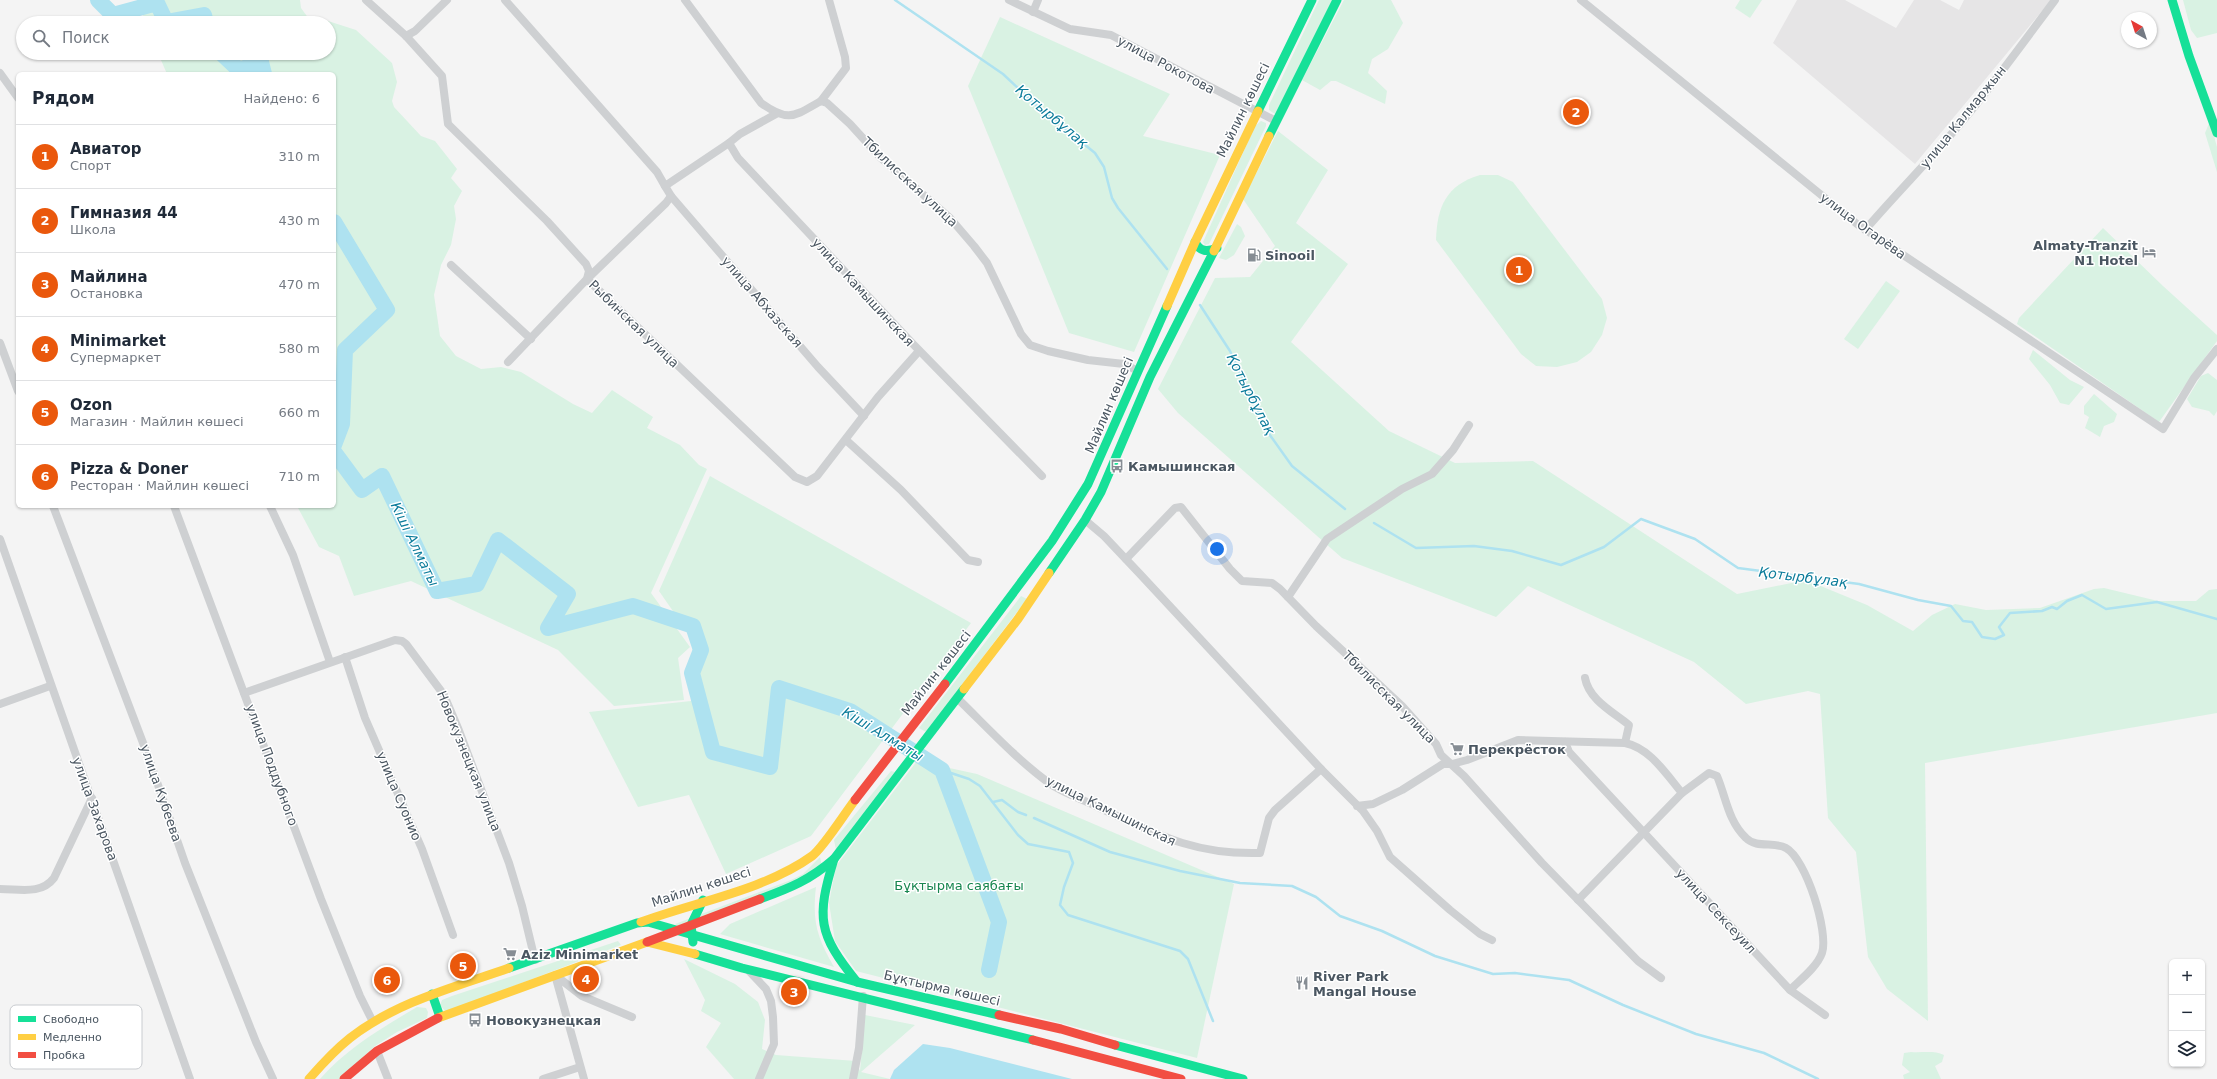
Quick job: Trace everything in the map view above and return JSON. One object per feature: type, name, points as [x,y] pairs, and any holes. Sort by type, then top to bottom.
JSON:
[{"type":"main road","name":"Майлин көшесі","points":[[309,1079],[333,1053],[373,1022],[402,1006],[432,994],[535,960],[637,923],[761,881],[796,866],[813,855],[1015,592],[1078,502],[1109,441],[1195,242],[1256,112],[1312,0]]},
{"type":"main road","name":"Майлин көшесі","points":[[344,1079],[377,1051],[440,1017],[647,942],[676,932],[690,930],[798,884],[816,875],[834,859],[1018,619],[1085,520],[1101,492],[1150,377],[1217,248],[1276,121],[1337,0]]},
{"type":"main road","points":[[2172,0],[2189,56],[2217,133]]},
{"type":"main road","points":[[1195,242],[1197,247],[1202,251],[1207,252],[1217,248]]},
{"type":"main road","points":[[834,859],[822,903],[824,930],[838,959],[857,982]]},
{"type":"main road","points":[[699,954],[690,930],[694,914],[704,900]]},
{"type":"main road","points":[[637,923],[648,922],[676,932]]},
{"type":"main road","name":"Бұқтырма көшесі","points":[[690,930],[857,982],[1047,1026],[1144,1054],[1242,1079]]},
{"type":"main road","name":"Бұқтырма көшесі","points":[[647,942],[699,954],[748,970],[863,996],[1181,1079]]},
{"type":"main road","points":[[432,994],[440,1017]]},
{"type":"street","name":"Рыбинская улица","points":[[366,0],[406,36],[442,76],[448,124],[547,221],[586,264],[589,271],[587,279],[795,478],[807,482],[817,476],[864,416],[919,351]]},
{"type":"street","points":[[406,36],[415,31],[447,0]]},
{"type":"street","name":"улица Абхазская","points":[[505,0],[656,172],[671,196],[823,373],[864,416]]},
{"type":"street","points":[[685,0],[742,80],[761,103],[776,114],[783,116],[797,115],[821,101],[846,68],[845,57],[829,0]]},
{"type":"street","name":"улица Рокотова","points":[[1009,0],[1070,30],[1111,35],[1256,112],[1276,121]]},
{"type":"street","points":[[1033,12],[1038,0]]},
{"type":"street","name":"улица Огарёва","points":[[1581,0],[1865,230],[2162,429],[2187,388],[2217,349]]},
{"type":"street","name":"улица Калмаржын","points":[[1865,230],[1903,186],[1920,170],[1974,107],[2055,0]]},
{"type":"street","points":[[0,73],[16,95]]},
{"type":"street","name":"Тбилисская улица","points":[[821,101],[827,103],[850,124],[881,158],[950,218],[974,246],[986,263],[1021,334],[1030,345],[1048,351],[1088,360],[1124,364],[1138,371]]},
{"type":"street","points":[[665,186],[730,143],[740,134],[776,114]]},
{"type":"street","name":"улица Камышинская","points":[[730,143],[738,158],[747,168],[919,351],[1042,476]]},
{"type":"street","points":[[508,362],[587,279],[666,203],[671,196]]},
{"type":"street","points":[[450,265],[531,339]]},
{"type":"street","points":[[0,343],[16,387]]},
{"type":"street","points":[[1288,597],[1327,539],[1402,489],[1432,474],[1453,450],[1469,425]]},
{"type":"street","points":[[846,440],[901,490],[968,560],[978,562]]},
{"type":"street","name":"Тбилисская улица","points":[[1126,559],[1175,508],[1181,507],[1230,569],[1242,581],[1272,583],[1402,706],[1436,744],[1442,754],[1506,826],[1638,961],[1660,978]]},
{"type":"street","name":"улица Кубеева","points":[[54,508],[148,756],[185,863],[256,1042],[273,1079]]},
{"type":"street","name":"улица Поддубного","points":[[175,508],[324,906],[362,1001],[373,1022]]},
{"type":"street","points":[[271,508],[293,555],[330,662]]},
{"type":"street","points":[[1085,520],[1126,559],[1357,806],[1377,831],[1390,857],[1450,910],[1480,934],[1492,940]]},
{"type":"street","name":"улица Захарова","points":[[0,539],[50,686],[92,798],[190,1079]]},
{"type":"street","name":"Новокузнецкая улица","points":[[244,692],[395,640],[402,641],[444,695],[509,863],[522,906],[535,960]]},
{"type":"street","name":"улица Суонио","points":[[345,657],[365,718],[422,850],[454,935]]},
{"type":"street","points":[[1585,678],[1587,688],[1599,703],[1629,724],[1625,743]]},
{"type":"street","points":[[0,704],[50,686]]},
{"type":"street","name":"улица Камышинская","points":[[957,698],[1013,754],[1050,784],[1181,844],[1212,851],[1234,854],[1260,853],[1270,818],[1275,810],[1321,769]]},
{"type":"street","points":[[1357,806],[1373,804],[1402,790],[1443,764],[1452,764],[1518,740],[1625,743],[1636,745],[1649,755],[1682,793]]},
{"type":"street","name":"улица Сексеуил","points":[[1565,742],[1569,752],[1790,990],[1825,1015]]},
{"type":"street","points":[[1578,900],[1642,832],[1682,793],[1709,772],[1717,776],[1732,821],[1746,839],[1755,844],[1785,847],[1802,865],[1814,898],[1823,945],[1820,959],[1790,990]]},
{"type":"street","points":[[0,889],[39,889],[47,886],[54,878],[92,798]]},
{"type":"street","points":[[748,970],[760,980],[766,989],[771,1001],[773,1017],[774,1044],[760,1079]]},
{"type":"street","points":[[555,975],[582,996],[632,1017]]},
{"type":"street","points":[[555,975],[584,1079]]},
{"type":"street","points":[[853,1079],[859,1048],[863,996]]},
{"type":"street","points":[[377,1051],[388,1079]]},
{"type":"street","points":[[543,1079],[580,1066]]},
{"type":"shaded area","points":[[1797,0],[1845,0],[1896,28],[1914,0],[1940,0],[1959,10],[1964,0],[2051,0],[1915,164],[1773,43]]},
{"type":"green space","points":[[137,0],[300,0],[301,8],[307,16],[143,16]]},
{"type":"green space","points":[[1319,0],[1335,0],[1275,114],[1269,110],[1269,105]]},
{"type":"green space","points":[[1344,0],[1391,0],[1403,23],[1388,49],[1372,59],[1368,73],[1387,91],[1385,104],[1336,81],[1331,81],[1320,90],[1302,80]]},
{"type":"green space","points":[[1740,0],[1762,0],[1750,18],[1735,8]]},
{"type":"green space","points":[[2183,0],[2217,0],[2217,33],[2197,38],[2191,30]]},
{"type":"green space","points":[[1000,17],[1170,94],[1143,136],[1220,155],[1134,352],[1069,333],[968,86]]},
{"type":"green space","points":[[336,24],[356,30],[392,63],[397,82],[392,101],[394,107],[421,136],[435,141],[457,169],[451,178],[462,191],[454,206],[456,219],[451,245],[441,265],[434,295],[440,336],[456,356],[481,369],[501,367],[521,372],[573,404],[592,413],[612,390],[653,417],[647,428],[680,445],[699,465],[707,469],[651,593],[690,647],[678,658],[684,700],[614,706],[558,650],[411,581],[354,596],[339,556],[319,547],[298,508],[336,508],[336,72],[166,72],[161,60],[336,60]]},
{"type":"green space","points":[[1261,121],[1266,123],[1266,126],[1209,244],[1205,245],[1203,242],[1255,126]]},
{"type":"green space","points":[[2210,121],[2217,147],[2217,172],[2205,133]]},
{"type":"green space","points":[[1278,131],[1328,170],[1296,223],[1348,264],[1291,342],[1389,431],[1455,463],[1533,461],[1737,594],[1806,580],[1867,605],[1913,631],[1932,615],[1955,604],[1986,610],[2040,608],[2094,589],[2104,588],[2158,601],[2196,601],[2209,590],[2217,589],[2217,713],[1925,763],[1928,1021],[1887,989],[1868,957],[1856,852],[1828,818],[1820,694],[1808,691],[1746,704],[1694,662],[1528,586],[1496,617],[1342,558],[1178,413],[1158,389],[1215,278],[1250,277],[1275,246],[1243,199]]},
{"type":"green space","points":[[1480,175],[1498,175],[1513,182],[1602,299],[1607,318],[1602,335],[1591,352],[1577,362],[1557,367],[1536,366],[1521,354],[1436,240],[1441,208],[1451,191],[1468,179]]},
{"type":"green space","points":[[1237,224],[1241,227],[1245,236],[1234,255],[1226,260],[1219,258]]},
{"type":"green space","points":[[2103,228],[2163,286],[2217,335],[2217,341],[2159,422],[2017,324],[2019,318]]},
{"type":"green space","points":[[1886,281],[1900,291],[1858,349],[1844,339]]},
{"type":"green space","points":[[2033,350],[2070,380],[2084,387],[2069,405],[2060,403],[2050,385],[2029,359]]},
{"type":"green space","points":[[2208,373],[2217,380],[2217,411],[2214,416],[2209,411],[2192,407],[2187,399],[2201,376]]},
{"type":"green space","points":[[2094,394],[2117,414],[2114,422],[2104,426],[2100,437],[2085,428],[2089,417],[2084,414],[2084,406]]},
{"type":"green space","points":[[710,476],[971,623],[811,836],[726,874],[689,795],[638,807],[589,712],[691,701],[693,640],[659,591]]},
{"type":"green space","points":[[1021,596],[1027,599],[926,732],[919,728]]},
{"type":"green space","name":"Бұқтырма саябағы","points":[[917,761],[977,774],[1234,884],[1197,1058],[856,971],[835,941],[829,903],[836,866]]},
{"type":"green space","points":[[891,771],[895,772],[836,850],[834,840]]},
{"type":"green space","points":[[820,857],[822,866],[806,878],[678,926],[675,924],[791,880],[803,874]]},
{"type":"green space","points":[[816,887],[815,920],[817,929],[823,947],[834,967],[720,934],[730,924]]},
{"type":"green space","points":[[618,941],[621,945],[446,1012],[440,1005],[442,1000],[452,996]]},
{"type":"green space","points":[[684,959],[735,984],[758,1002],[765,1020],[762,1049],[776,1055],[856,1061],[860,1071],[865,1015],[915,1025],[861,1072],[890,1079],[734,1079],[706,1047],[721,1023],[701,1011],[705,1000]]},
{"type":"green space","points":[[417,1007],[426,1008],[428,1012],[427,1018],[397,1032],[375,1046],[339,1079],[320,1079],[353,1048]]},
{"type":"green space","points":[[1932,1052],[1944,1055],[1942,1062],[1935,1066],[1941,1079],[1904,1079],[1903,1075],[1910,1072],[1902,1065],[1904,1053]]},
{"type":"water","points":[[923,1044],[950,1048],[1072,1079],[890,1079],[894,1070]]},
{"type":"waterway","name":"Кіші Алматы","points":[[98,0],[113,15],[157,3],[163,16]]},
{"type":"waterway","name":"Қотырбұлақ","points":[[895,0],[1003,74],[1037,106],[1095,153],[1104,167],[1112,198],[1118,208],[1167,269]]},
{"type":"waterway","name":"Кіші Алматы","points":[[199,16],[204,16]]},
{"type":"waterway","name":"Кіші Алматы","points":[[228,60],[239,70],[261,62],[264,72]]},
{"type":"waterway","name":"Кіші Алматы","points":[[336,225],[387,310],[345,350],[342,424],[336,440]]},
{"type":"waterway","name":"Қотырбұлақ","points":[[1200,305],[1230,351],[1267,431],[1292,466],[1345,509]]},
{"type":"waterway","name":"Кіші Алматы","points":[[336,455],[362,490],[382,476],[437,591],[477,584],[498,540],[568,594],[548,628],[633,606],[693,626],[701,650],[692,673],[713,752],[770,767],[779,688],[850,711],[942,770],[999,922],[989,970]]},
{"type":"waterway","name":"Қотырбұлақ","points":[[1374,523],[1416,548],[1474,546],[1512,551],[1561,565],[1604,547],[1641,519],[1695,539],[1738,568],[1859,584],[1918,600],[1951,606],[1963,621],[1972,622],[1982,637],[1995,639],[2004,635],[1999,627],[2010,613],[2042,611],[2052,607],[2057,609],[2067,601],[2082,595],[2106,609],[2157,602],[2217,619]]},
{"type":"waterway","points":[[942,770],[969,779],[980,786],[1018,835],[1028,844],[1069,852],[1073,863],[1064,887],[1060,905],[1068,915],[1180,951],[1188,959],[1213,1021]]},
{"type":"waterway","points":[[993,802],[1002,800],[1018,812],[1026,815]]},
{"type":"waterway","points":[[1034,818],[1110,852],[1180,871],[1240,883],[1292,886],[1316,897],[1340,916],[1382,931],[1435,956],[1493,974],[1515,973],[1569,980],[1623,1005],[1696,1034],[1764,1053],[1818,1079]]},
{"type":"traffic: fast","points":[[1258,111],[1312,0]]},
{"type":"traffic: fast","points":[[1269,136],[1337,0]]},
{"type":"traffic: fast","points":[[2172,0],[2189,56],[2217,133]]},
{"type":"traffic: fast","points":[[1195,242],[1199,248],[1204,250],[1217,248]]},
{"type":"traffic: fast","points":[[1049,573],[1085,520],[1101,492],[1150,377],[1214,251]]},
{"type":"traffic: fast","points":[[945,684],[1052,541],[1088,484],[1167,306]]},
{"type":"traffic: fast","points":[[760,899],[799,883],[817,873],[834,859],[964,689]]},
{"type":"traffic: fast","points":[[834,859],[825,896],[823,911],[824,925],[834,951],[857,982]]},
{"type":"traffic: fast","points":[[693,942],[691,925],[703,900]]},
{"type":"traffic: fast","points":[[509,968],[637,923],[648,922],[857,982],[999,1015]]},
{"type":"traffic: fast","points":[[695,954],[742,968],[1033,1040]]},
{"type":"traffic: fast","points":[[432,994],[440,1017]]},
{"type":"traffic: fast","points":[[1115,1045],[1243,1079]]},
{"type":"traffic: slow","points":[[1167,306],[1195,242],[1258,111]]},
{"type":"traffic: slow","points":[[1214,251],[1269,136]]},
{"type":"traffic: slow","points":[[964,689],[1018,619],[1049,573]]},
{"type":"traffic: slow","points":[[641,922],[751,887],[793,868],[817,852],[855,800]]},
{"type":"traffic: slow","points":[[438,1018],[647,942],[695,954]]},
{"type":"traffic: slow","points":[[309,1079],[344,1043],[368,1025],[406,1005],[509,968]]},
{"type":"traffic: jam","points":[[855,800],[945,684]]},
{"type":"traffic: jam","points":[[647,942],[760,899]]},
{"type":"traffic: jam","points":[[999,1015],[1061,1029],[1115,1045]]},
{"type":"traffic: jam","points":[[344,1079],[377,1051],[438,1018]]},
{"type":"traffic: jam","points":[[1033,1040],[1181,1079]]},
{"type":"place","name":"Гимназия 44","points":[[1576,112]]},
{"type":"place","name":"Almaty-Tranzit N1 Hotel","points":[[2149,252]]},
{"type":"place","name":"Sinooil","points":[[1254,255]]},
{"type":"place","name":"Авиатор","points":[[1519,270]]},
{"type":"place","name":"Камышинская","points":[[1117,466]]},
{"type":"place","name":"Перекрёсток","points":[[1457,749]]},
{"type":"place","name":"Aziz Minimarket","points":[[510,954]]},
{"type":"place","name":"Ozon","points":[[463,966]]},
{"type":"place","name":"Minimarket","points":[[586,979]]},
{"type":"place","name":"Pizza & Doner","points":[[387,980]]},
{"type":"place","name":"River Park Mangal House","points":[[1302,983]]},
{"type":"place","name":"Майлина","points":[[794,992]]},
{"type":"place","name":"Новокузнецкая","points":[[475,1020]]}]
